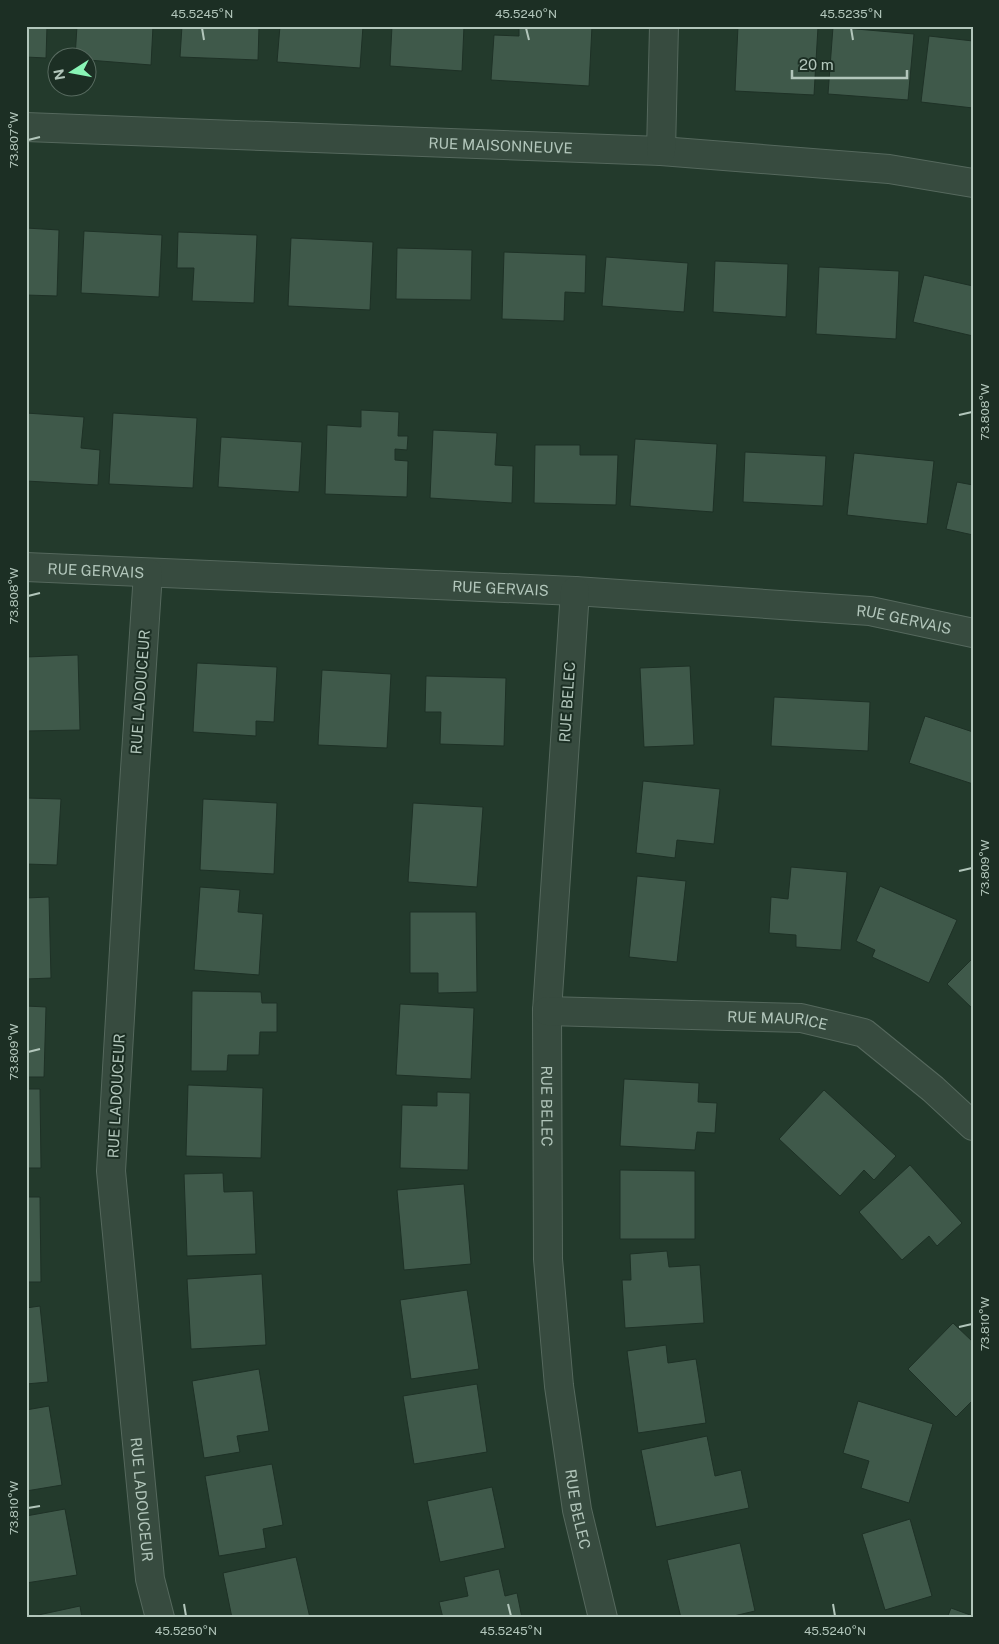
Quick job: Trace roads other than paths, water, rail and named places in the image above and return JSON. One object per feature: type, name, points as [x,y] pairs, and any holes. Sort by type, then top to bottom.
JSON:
[{"type":"street","points":[[661,151],[664,26]]},
{"type":"street","name":"RUE MAISONNEUVE","points":[[26,127],[661,151],[889,169],[973,183]]},
{"type":"street","name":"RUE GERVAIS","points":[[26,567],[575,591],[870,611],[973,633]]},
{"type":"street","name":"RUE LADOUCEUR","points":[[148,573],[131,830],[112,1171],[150,1579],[160,1618]]},
{"type":"street","name":"RUE BELEC","points":[[575,591],[547,1011],[548,1259],[552,1323],[559,1386],[577,1510],[603,1618]]},
{"type":"street","name":"RUE MAURICE","points":[[547,1011],[801,1018],[864,1033],[932,1089],[973,1126]]}]
